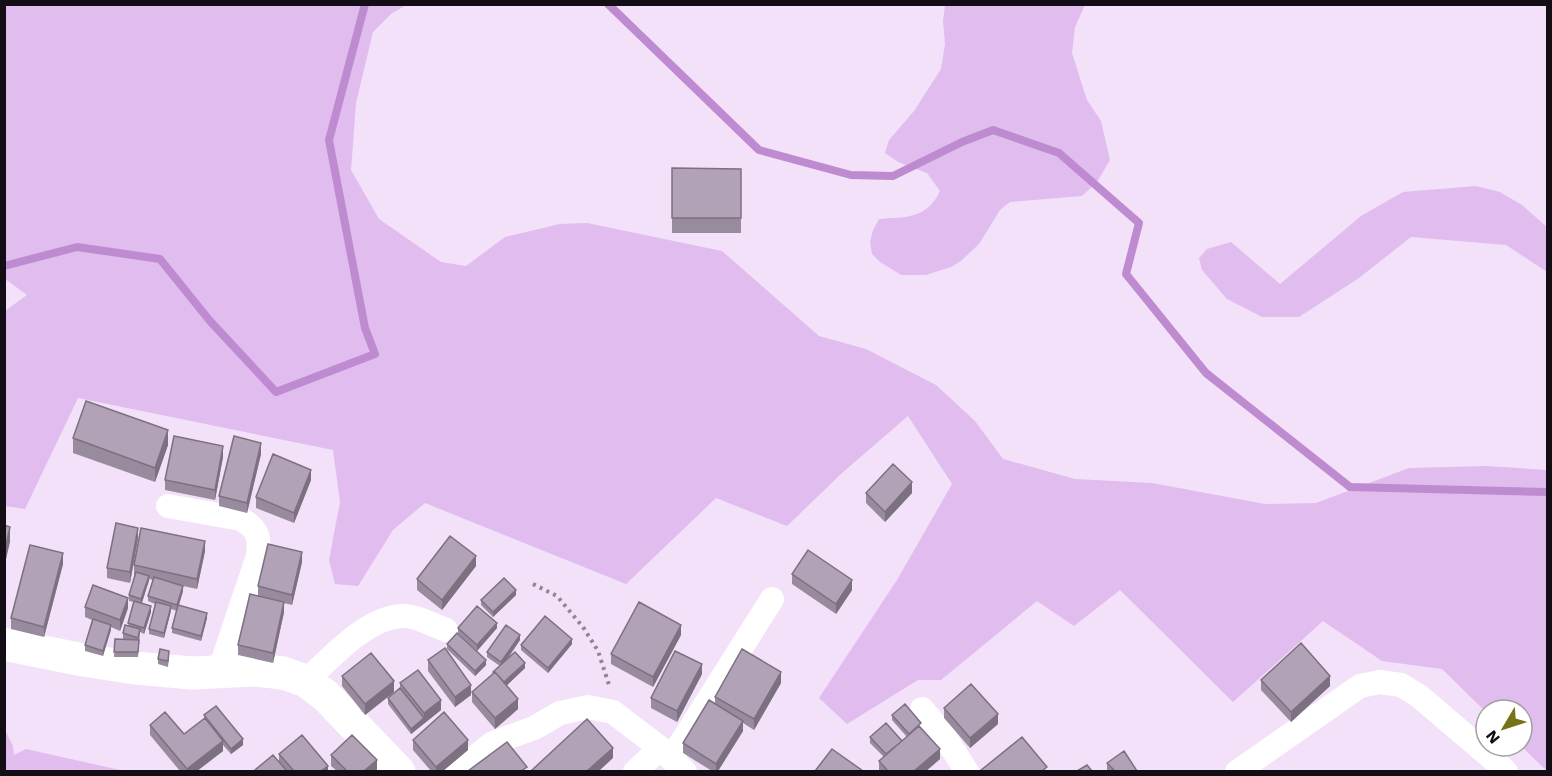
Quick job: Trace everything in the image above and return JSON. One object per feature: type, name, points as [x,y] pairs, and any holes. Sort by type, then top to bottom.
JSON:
[{"type":"street","points":[[168,506],[241,519],[251,525],[260,542],[258,556],[219,672]]},
{"type":"street","points":[[635,771],[672,760],[772,599]]},
{"type":"street","points":[[306,681],[356,636],[379,621],[397,616],[409,616],[446,630]]},
{"type":"street","points":[[4,644],[135,668],[192,673],[255,670],[283,673],[306,681],[326,696],[399,771]]},
{"type":"street","points":[[1237,771],[1360,686],[1380,682],[1401,685],[1419,696],[1494,768]]},
{"type":"street","points":[[456,771],[493,743],[534,728],[560,713],[588,707],[613,712],[672,760]]},
{"type":"street","points":[[922,709],[943,734],[967,771]]},
{"type":"path","points":[[533,584],[557,597],[583,627],[598,651],[611,691],[613,712]]},
{"type":"shaded area","points":[[5,4],[406,5],[391,14],[373,32],[356,103],[351,170],[379,219],[441,262],[466,266],[505,237],[560,224],[587,223],[722,251],[819,336],[866,349],[936,385],[975,421],[1003,459],[1075,479],[1152,483],[1265,504],[1316,503],[1409,468],[1487,466],[1547,470],[1547,771],[1533,758],[1534,698],[1474,698],[1474,700],[1442,669],[1382,661],[1323,621],[1233,702],[1120,590],[1074,626],[1037,601],[941,680],[918,680],[847,724],[819,698],[897,580],[952,484],[908,416],[842,473],[787,526],[716,498],[626,584],[425,503],[393,530],[358,586],[335,584],[329,560],[340,502],[333,450],[78,398],[25,509],[5,506],[5,311],[27,295],[5,279]]},
{"type":"shaded area","points":[[945,5],[1085,5],[1075,27],[1072,53],[1087,100],[1101,121],[1110,160],[1097,182],[1082,196],[1010,202],[1000,210],[979,244],[961,261],[951,267],[926,275],[901,275],[872,254],[870,242],[879,219],[907,217],[922,212],[935,200],[940,191],[927,173],[898,162],[885,153],[889,140],[914,111],[941,69],[945,44],[943,21]]},
{"type":"shaded area","points":[[1476,186],[1500,192],[1522,205],[1547,227],[1547,272],[1506,245],[1411,237],[1359,278],[1299,317],[1262,317],[1227,299],[1202,270],[1199,258],[1207,249],[1231,242],[1280,284],[1361,216],[1403,192]]},
{"type":"shaded area","points":[[4,728],[13,746],[14,755],[26,749],[122,771],[5,771]]},
{"type":"building","points":[[672,168],[741,169],[741,218],[672,218]]},
{"type":"building","points":[[86,401],[168,430],[155,468],[73,438]]},
{"type":"building","points":[[174,436],[223,446],[215,490],[165,480]]},
{"type":"building","points":[[234,436],[261,443],[247,503],[219,496]]},
{"type":"building","points":[[273,454],[311,470],[294,513],[256,497]]},
{"type":"building","points":[[893,464],[912,482],[885,512],[866,493]]},
{"type":"building","points":[[116,523],[138,528],[130,572],[107,568]]},
{"type":"building","points":[[4,525],[10,527],[4,554]]},
{"type":"building","points":[[141,528],[205,541],[197,579],[134,565]]},
{"type":"building","points":[[450,536],[476,556],[442,600],[417,579]]},
{"type":"building","points":[[268,544],[302,552],[292,595],[258,586]]},
{"type":"building","points":[[30,545],[63,553],[44,627],[11,618]]},
{"type":"building","points":[[808,550],[852,580],[836,604],[792,574]]},
{"type":"building","points":[[136,572],[149,576],[141,599],[129,595]]},
{"type":"building","points":[[154,577],[183,586],[177,605],[148,596]]},
{"type":"building","points":[[504,578],[516,590],[493,612],[481,600]]},
{"type":"building","points":[[93,585],[128,598],[120,620],[85,607]]},
{"type":"building","points":[[250,594],[284,602],[273,653],[238,645]]},
{"type":"building","points":[[134,601],[151,606],[144,628],[128,623]]},
{"type":"building","points":[[156,602],[171,606],[164,633],[149,629]]},
{"type":"building","points":[[639,602],[681,625],[653,677],[611,654]]},
{"type":"building","points":[[178,605],[207,613],[201,636],[172,628]]},
{"type":"building","points":[[477,606],[497,623],[477,645],[458,628]]},
{"type":"building","points":[[545,616],[572,639],[548,668],[521,645]]},
{"type":"building","points":[[93,619],[111,625],[103,651],[85,645]]},
{"type":"building","points":[[125,625],[140,629],[138,638],[123,633]]},
{"type":"building","points":[[506,625],[520,635],[501,662],[487,652]]},
{"type":"building","points":[[457,633],[486,660],[475,671],[447,644]]},
{"type":"building","points":[[115,639],[139,640],[138,652],[114,652]]},
{"type":"building","points":[[1301,643],[1330,676],[1291,712],[1261,680]]},
{"type":"building","points":[[445,648],[471,685],[455,697],[428,660]]},
{"type":"building","points":[[160,649],[169,651],[168,661],[158,659]]},
{"type":"building","points":[[742,649],[781,672],[754,719],[715,697]]},
{"type":"building","points":[[675,651],[702,664],[677,711],[651,698]]},
{"type":"building","points":[[515,652],[525,663],[504,682],[493,672]]},
{"type":"building","points":[[371,653],[394,681],[365,704],[342,676]]},
{"type":"building","points":[[418,670],[441,700],[424,713],[400,683]]},
{"type":"building","points":[[495,672],[518,699],[495,718],[472,692]]},
{"type":"building","points":[[971,684],[998,714],[970,738],[944,708]]},
{"type":"building","points":[[400,688],[424,718],[411,729],[388,698]]},
{"type":"building","points":[[709,700],[743,721],[716,764],[683,743]]},
{"type":"building","points":[[905,704],[921,723],[909,734],[892,715]]},
{"type":"building","points":[[216,706],[243,739],[231,749],[204,715]]},
{"type":"building","points":[[165,712],[184,734],[205,718],[223,741],[187,769],[150,725]]},
{"type":"building","points":[[444,712],[468,740],[436,767],[413,740]]},
{"type":"building","points":[[587,719],[613,748],[587,771],[531,771]]},
{"type":"building","points":[[886,723],[902,741],[886,754],[870,737]]},
{"type":"building","points":[[919,726],[940,749],[914,771],[888,771],[879,761]]},
{"type":"building","points":[[302,735],[328,766],[321,771],[294,771],[279,754]]},
{"type":"building","points":[[352,735],[377,760],[364,771],[347,771],[331,755]]},
{"type":"building","points":[[1022,737],[1047,767],[1042,771],[980,771]]},
{"type":"building","points":[[507,742],[527,767],[521,771],[468,771]]},
{"type":"building","points":[[832,749],[863,771],[815,771]]},
{"type":"building","points":[[1124,751],[1137,771],[1115,771],[1107,763]]},
{"type":"building","points":[[273,755],[287,771],[255,770]]},
{"type":"building","points":[[1087,765],[1092,771],[1077,771]]},
{"type":"waterway","points":[[4,266],[77,247],[160,259],[210,321],[276,392],[375,354],[365,328],[329,140],[365,4]]},
{"type":"waterway","points":[[608,4],[759,150],[851,175],[893,176],[962,142],[993,130],[1059,153],[1139,223],[1126,274],[1206,373],[1350,487],[1548,492]]}]
